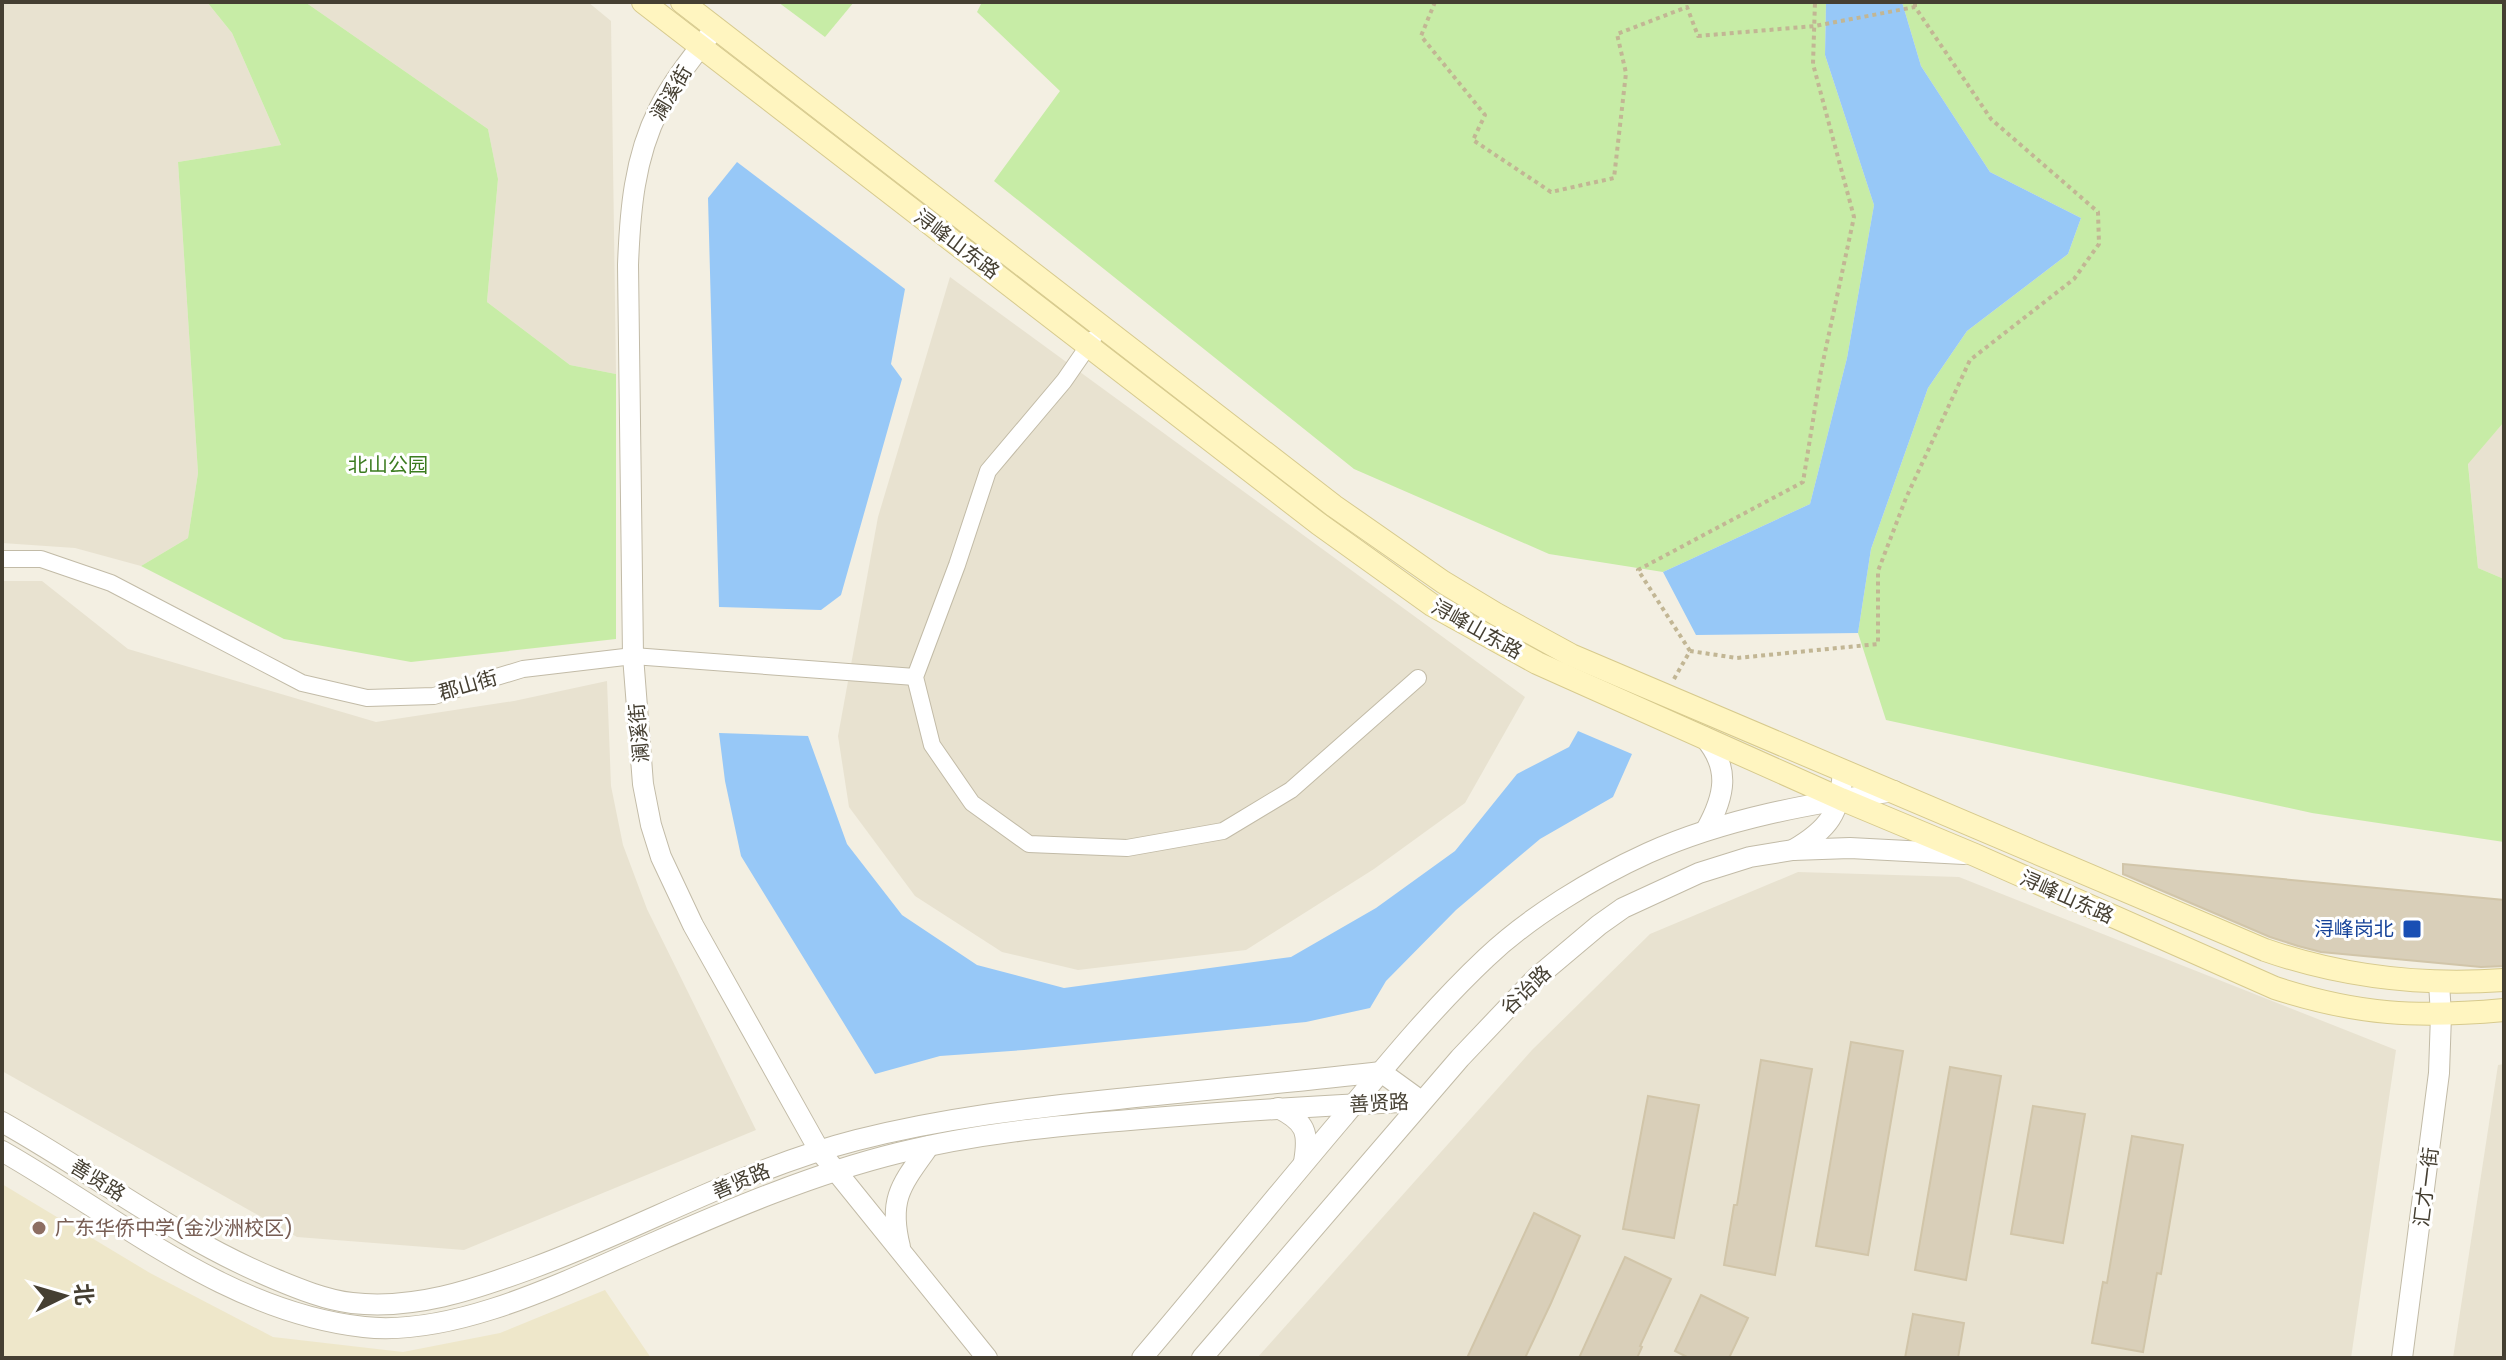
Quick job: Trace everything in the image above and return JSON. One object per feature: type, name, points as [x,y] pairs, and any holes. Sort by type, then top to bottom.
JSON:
[{"type":"main road","name":"浔峰山东路","points":[[643,2],[1096,336],[1334,506],[1431,574],[1571,655],[2265,950],[2353,974],[2439,983],[2504,980]]},
{"type":"main road","name":"浔峰山东路","points":[[682,2],[1096,336],[1354,550],[1432,605],[1537,663],[2275,988],[2314,1000],[2400,1015],[2504,1010]]},
{"type":"street","name":"澜溪街","points":[[715,28],[675,80],[658,110],[643,145],[630,216],[633,656],[643,784],[651,825],[661,857],[693,925],[819,1150],[987,1358]]},
{"type":"street","points":[[1096,336],[1064,381],[988,471],[915,677],[932,745],[972,803],[1029,844],[1127,848],[1223,831],[1291,790],[1418,678]]},
{"type":"street","name":"郡山街","points":[[2,559],[41,559],[111,583],[302,683],[367,698],[434,696],[523,669],[633,656],[915,677]]},
{"type":"street","points":[[1704,737],[1721,763],[1722,784],[1721,798],[1706,830]]},
{"type":"street","points":[[1793,850],[1822,831],[1841,799],[1843,771]]},
{"type":"street","points":[[1142,1358],[1381,1072],[1488,956],[1529,925],[1572,894],[1646,854],[1706,830],[1841,799],[1894,791]]},
{"type":"street","points":[[1739,821],[1750,857]]},
{"type":"street","name":"谷诒路","points":[[1202,1358],[1421,1101],[1536,978],[1623,908],[1699,873],[1750,857],[1793,850],[1850,848],[1975,855]]},
{"type":"street","name":"汇才一街","points":[[2402,1358],[2435,1111],[2441,1047],[2439,983]]},
{"type":"street","name":"善贤路","points":[[2,1122],[178,1230],[253,1270],[322,1296],[350,1303],[374,1304],[422,1302],[496,1282],[611,1237],[747,1177],[819,1150],[879,1134],[992,1113],[1381,1072],[1421,1101]]},
{"type":"street","name":"善贤路","points":[[2,1151],[146,1240],[230,1287],[314,1318],[371,1328],[448,1319],[528,1296],[771,1194],[835,1171],[929,1146],[1074,1124],[1278,1108],[1421,1101]]},
{"type":"street","points":[[1278,1108],[1303,1125],[1307,1142],[1304,1162]]},
{"type":"street","points":[[901,1251],[894,1209],[906,1181],[929,1146]]},
{"type":"path","points":[[1435,2],[1421,36],[1485,115],[1473,140],[1551,192],[1614,178],[1626,73],[1617,34],[1687,7],[1698,36],[1815,26],[1915,5],[1991,119],[2098,212],[2099,244],[2074,279],[1970,360],[1906,498],[1878,571],[1878,644],[1737,658],[1690,651],[1638,570],[1803,482],[1821,371],[1854,217],[1813,64],[1815,26],[1815,2]]},
{"type":"path","points":[[1669,688],[1690,651]]},
{"type":"shaded area","points":[[2,2],[207,2],[232,33],[281,145],[178,162],[198,473],[188,538],[141,566],[75,548],[2,543]]},
{"type":"shaded area","points":[[305,2],[588,2],[611,21],[616,374],[570,365],[487,302],[498,179],[488,129]]},
{"type":"shaded area","points":[[950,277],[1525,697],[1465,803],[1374,869],[1246,950],[1078,970],[1002,952],[915,896],[849,807],[838,736],[878,517]]},
{"type":"shaded area","points":[[2504,422],[2504,579],[2478,568],[2468,463]]},
{"type":"shaded area","points":[[2,581],[42,581],[128,649],[376,722],[514,701],[607,681],[611,786],[623,845],[647,909],[756,1130],[464,1250],[297,1237],[2,1071]]},
{"type":"shaded area","points":[[1798,872],[1959,877],[2396,1050],[2351,1358],[1257,1358],[1532,1050],[1650,934]]},
{"type":"shaded area","points":[[2504,1064],[2504,1358],[2453,1358],[2498,1065]]},
{"type":"shaded area","name":"广东华侨中学(金沙洲校区)","points":[[2,1184],[150,1273],[273,1337],[403,1352],[500,1333],[605,1290],[651,1358],[2,1358]]},
{"type":"green space","name":"北山公园","points":[[207,2],[305,2],[488,129],[498,179],[487,302],[570,365],[616,374],[616,639],[411,662],[284,639],[141,566],[188,538],[198,473],[178,162],[281,145],[232,33]]},
{"type":"green space","points":[[778,2],[854,2],[825,37]]},
{"type":"green space","points":[[982,2],[1826,2],[1825,55],[1874,205],[1847,358],[1810,504],[1663,572],[1549,554],[1354,469],[994,181],[1060,91],[977,12]]},
{"type":"green space","points":[[1902,2],[2504,2],[2504,422],[2468,464],[2478,568],[2504,579],[2504,842],[2312,813],[1886,720],[1858,633],[1871,549],[1928,388],[1967,331],[2068,254],[2081,218],[1990,172],[1921,66]]},
{"type":"water","points":[[1826,2],[1902,2],[1921,66],[1990,172],[2081,218],[2068,254],[1967,331],[1928,388],[1871,549],[1858,633],[1696,635],[1663,572],[1810,504],[1847,358],[1874,205],[1825,55]]},
{"type":"water","points":[[737,162],[905,289],[891,364],[902,379],[841,595],[821,610],[719,607],[708,198]]},
{"type":"water","points":[[1578,731],[1632,754],[1613,797],[1540,839],[1456,910],[1386,981],[1370,1008],[1306,1022],[940,1056],[875,1074],[741,856],[725,781],[719,733],[808,736],[847,844],[902,915],[977,965],[1064,988],[1291,957],[1376,908],[1455,851],[1517,774],[1569,747]]},
{"type":"building","name":"浔峰岗北","points":[[2123,864],[2504,900],[2504,966],[2481,967],[2321,952],[2298,946],[2123,874]]},
{"type":"building","points":[[1851,1042],[1903,1051],[1868,1255],[1816,1246]]},
{"type":"building","points":[[1761,1060],[1812,1069],[1775,1275],[1724,1265]]},
{"type":"building","points":[[1950,1067],[2001,1076],[1966,1280],[1915,1270]]},
{"type":"building","points":[[1648,1096],[1699,1105],[1674,1238],[1623,1229]]},
{"type":"building","points":[[2033,1106],[2085,1114],[2063,1243],[2011,1234]]},
{"type":"building","points":[[2132,1136],[2183,1145],[2161,1274],[2157,1273],[2143,1352],[2092,1343],[2103,1282],[2107,1283]]},
{"type":"building","points":[[1534,1213],[1580,1236],[1551,1303],[1525,1358],[1467,1358]]},
{"type":"building","points":[[1625,1257],[1671,1279],[1637,1358],[1579,1358]]},
{"type":"building","points":[[1701,1295],[1748,1318],[1729,1358],[1689,1358],[1675,1351]]},
{"type":"building","points":[[1913,1314],[1964,1323],[1958,1358],[1905,1358]]},
{"type":"place","name":"浔峰岗北","points":[[2412,929]]},
{"type":"place","name":"广东华侨中学(金沙洲校区)","points":[[39,1228]]}]
